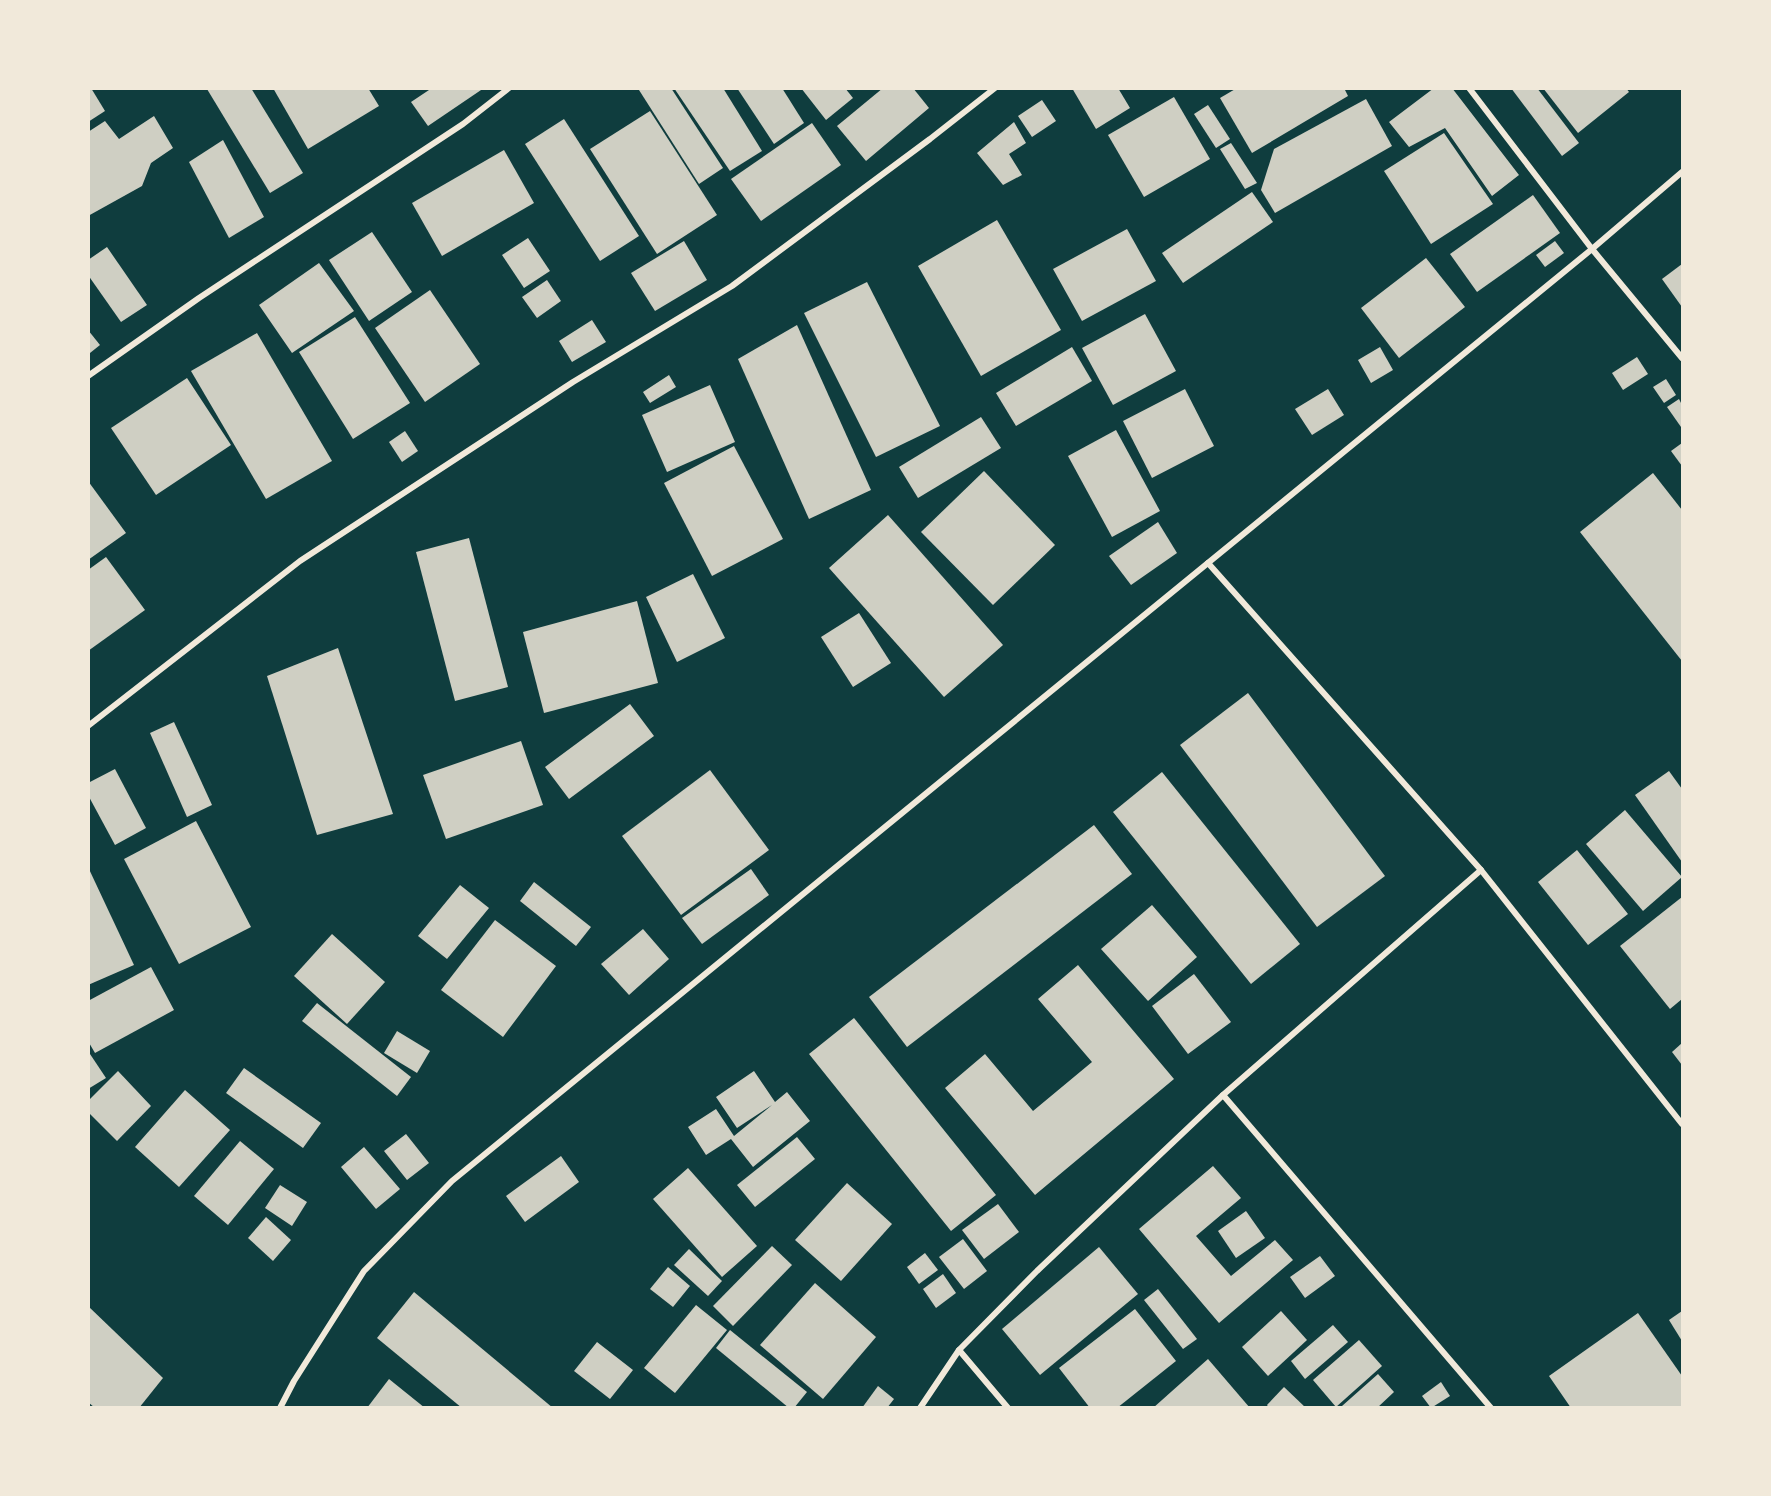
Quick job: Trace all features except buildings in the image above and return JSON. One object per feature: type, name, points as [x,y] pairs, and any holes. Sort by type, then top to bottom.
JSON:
[{"type":"street","points":[[88,376],[199,298],[463,124],[509,88]]},
{"type":"street","points":[[88,726],[300,561],[573,382],[732,286],[930,140],[995,88]]},
{"type":"street","points":[[1469,88],[1592,249],[1683,358]]},
{"type":"street","points":[[280,1407],[364,1271],[452,1180],[1592,249],[1683,172]]},
{"type":"street","points":[[1208,563],[1480,870],[1683,1124]]},
{"type":"street","points":[[920,1407],[959,1350],[1037,1271],[1223,1095],[1480,870]]},
{"type":"street","points":[[1223,1095],[1491,1407]]},
{"type":"street","points":[[959,1350],[1008,1407]]}]
